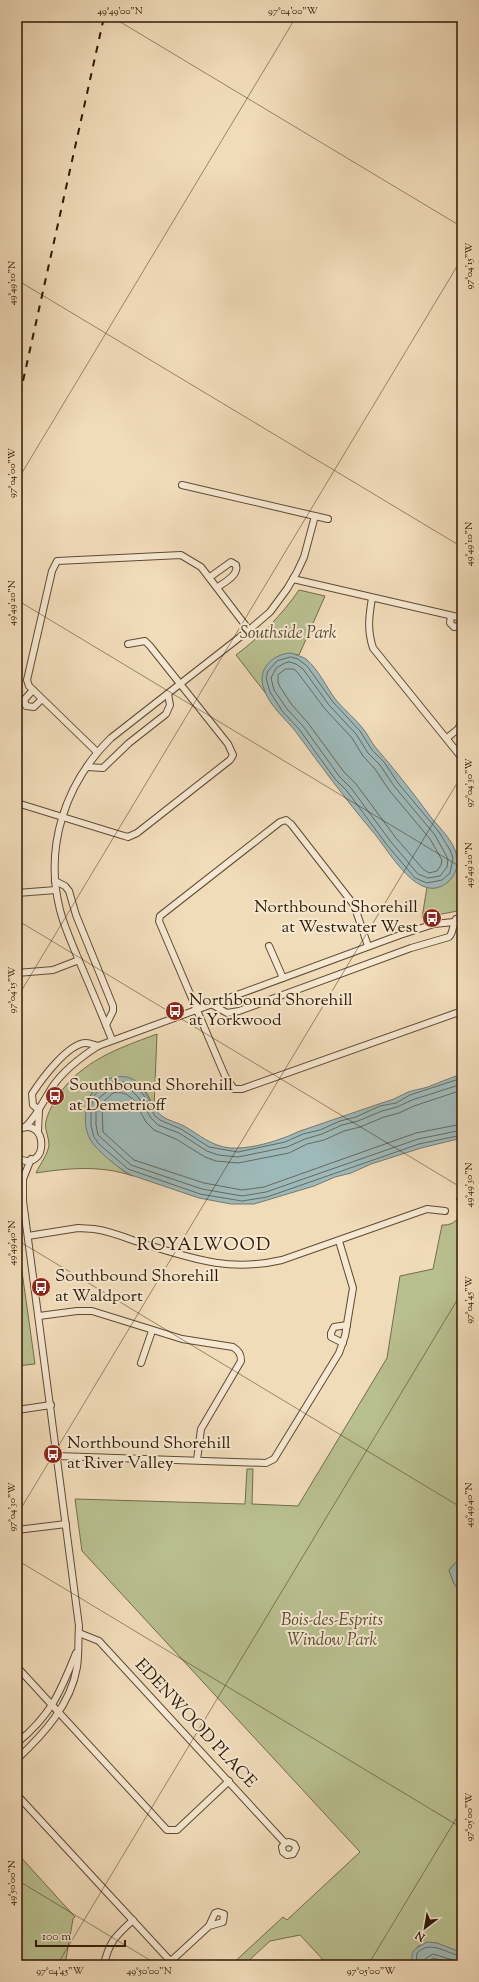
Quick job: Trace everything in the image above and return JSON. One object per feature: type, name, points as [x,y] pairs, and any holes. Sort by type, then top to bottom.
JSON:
[{"type":"street","points":[[182,486],[328,519]]},
{"type":"street","points":[[112,1040],[63,919],[56,890],[55,847],[62,817],[76,782],[97,752],[111,738],[249,630],[278,603],[293,579],[304,557],[315,516]]},
{"type":"street","points":[[97,752],[33,690],[27,680],[52,571],[57,561],[181,555],[195,562],[210,577],[249,630]]},
{"type":"street","points":[[210,577],[231,562],[236,565],[238,569],[236,573],[218,587]]},
{"type":"street","points":[[293,579],[462,618]]},
{"type":"street","points":[[372,598],[368,632],[373,648],[462,758]]},
{"type":"street","points":[[450,616],[450,623],[454,627],[462,625]]},
{"type":"street","points":[[17,803],[121,835],[131,836],[137,833],[230,760],[233,755],[228,744],[145,641],[128,644]]},
{"type":"street","points":[[33,690],[24,700],[26,706],[34,706],[42,699]]},
{"type":"street","points":[[87,767],[103,768],[129,743],[166,714],[170,705],[168,694]]},
{"type":"street","points":[[447,738],[460,729],[462,722]]},
{"type":"street","points":[[368,946],[354,906],[291,824],[286,820],[280,822],[160,916],[159,921],[225,1076],[234,1089],[242,1089],[462,1011]]},
{"type":"street","points":[[55,881],[65,886],[69,891],[76,915],[113,1006],[113,1010],[106,1025]]},
{"type":"street","points":[[17,893],[56,890]]},
{"type":"street","points":[[17,1130],[25,1127],[39,1110],[54,1084],[69,1068],[98,1046],[368,946],[434,924],[454,922],[456,919],[462,918]]},
{"type":"street","points":[[454,922],[462,926]]},
{"type":"street","points":[[211,1004],[227,1013],[239,1010],[411,948],[450,936],[452,934],[454,922]]},
{"type":"street","points":[[269,946],[283,978]]},
{"type":"street","points":[[17,973],[53,970],[79,960]]},
{"type":"street","points":[[39,1110],[33,1105],[32,1094],[55,1064],[70,1050],[81,1043],[90,1043],[98,1046]]},
{"type":"street","points":[[17,1759],[34,1743],[59,1713],[75,1677],[78,1665],[79,1612],[23,1201],[23,1179],[31,1160],[42,1149],[42,1140],[38,1132],[39,1110]]},
{"type":"street","points":[[25,1127],[38,1132]]},
{"type":"street","points":[[23,1179],[19,1174],[17,1158],[31,1160]]},
{"type":"street","points":[[28,1236],[78,1228],[94,1229],[196,1259],[239,1266],[260,1265],[282,1260],[339,1241],[427,1209],[445,1211]]},
{"type":"street","points":[[57,1456],[266,1463],[274,1459],[343,1343],[353,1284],[339,1241]]},
{"type":"street","points":[[39,1316],[77,1311],[92,1311],[200,1344],[233,1347],[239,1351],[241,1361],[200,1429],[197,1460]]},
{"type":"street","points":[[343,1343],[331,1337],[331,1333],[334,1328],[347,1325]]},
{"type":"street","points":[[141,1363],[152,1330]]},
{"type":"street","points":[[17,1410],[51,1405]]},
{"type":"street","points":[[17,1530],[66,1524]]},
{"type":"street","name":"EDENWOOD PLACE","points":[[79,1633],[99,1640],[285,1843]]},
{"type":"street","points":[[17,1743],[37,1726],[52,1706],[69,1673],[78,1648]]},
{"type":"street","points":[[17,1667],[167,1830],[172,1832],[177,1830],[229,1781]]},
{"type":"street","points":[[17,1795],[172,1963],[209,1926]]},
{"type":"street","points":[[106,1963],[107,1951],[112,1940],[133,1920]]},
{"type":"green space","name":"Southside Park","points":[[299,590],[325,596],[299,655],[282,655],[275,658],[270,663],[264,677],[264,686],[267,695],[236,655],[270,625]]},
{"type":"green space","points":[[457,857],[462,857],[462,910],[422,918],[427,887],[433,888],[457,864]]},
{"type":"green space","points":[[157,1034],[154,1107],[146,1092],[94,1089],[89,1098],[90,1139],[122,1170],[133,1176],[109,1170],[85,1168],[36,1173],[46,1155],[49,1145],[46,1130],[48,1114],[67,1084],[89,1065],[102,1057]]},
{"type":"green space","name":"Bois-des-Esprits Window Park","points":[[462,1192],[462,1559],[457,1561],[449,1570],[454,1584],[462,1593],[462,1953],[436,1943],[418,1946],[412,1961],[413,1965],[328,1965],[300,1935],[270,1941],[244,1965],[231,1965],[283,1917],[287,1920],[360,1852],[82,1551],[75,1499],[245,1504],[247,1469],[253,1469],[252,1504],[298,1506],[387,1358],[400,1276],[433,1269],[442,1225],[448,1225],[459,1217],[460,1208],[456,1199]]},
{"type":"green space","points":[[17,1236],[35,1364],[17,1366]]},
{"type":"green space","points":[[17,1853],[75,1917],[73,1919],[65,1965],[17,1965]]},
{"type":"green space","points":[[433,1958],[462,1965],[428,1965],[428,1962]]},
{"type":"water","points":[[291,653],[306,659],[311,663],[336,700],[361,726],[374,746],[442,830],[455,850],[457,858],[455,873],[450,880],[439,887],[428,888],[417,883],[406,874],[343,795],[296,732],[277,711],[265,693],[262,679],[263,673],[265,667],[273,659]]},
{"type":"water","points":[[462,1074],[462,1138],[421,1148],[371,1164],[314,1186],[254,1204],[231,1204],[199,1198],[131,1175],[102,1154],[90,1139],[85,1122],[88,1103],[96,1087],[111,1078],[131,1078],[143,1089],[156,1111],[164,1118],[184,1126],[217,1145],[230,1148],[250,1147],[277,1140]]},
{"type":"water","points":[[462,1559],[462,1593],[454,1584],[449,1570],[457,1561]]},
{"type":"water","points":[[427,1942],[437,1943],[462,1953],[462,1965],[433,1958],[428,1962],[428,1965],[413,1965],[412,1956],[414,1950]]},
{"type":"railway","points":[[17,408],[104,17]]},
{"type":"place","name":"Northbound Shorehill at Westwater West","points":[[432,918]]},
{"type":"place","name":"Northbound Shorehill at Yorkwood","points":[[175,1011]]},
{"type":"place","name":"Southbound Shorehill at Demetrioff","points":[[55,1096]]},
{"type":"place","name":"Southbound Shorehill at Waldport","points":[[41,1287]]},
{"type":"place","name":"Northbound Shorehill at River Valley","points":[[53,1454]]},
{"type":"district","name":"ROYALWOOD","points":[[204,1246]]}]
